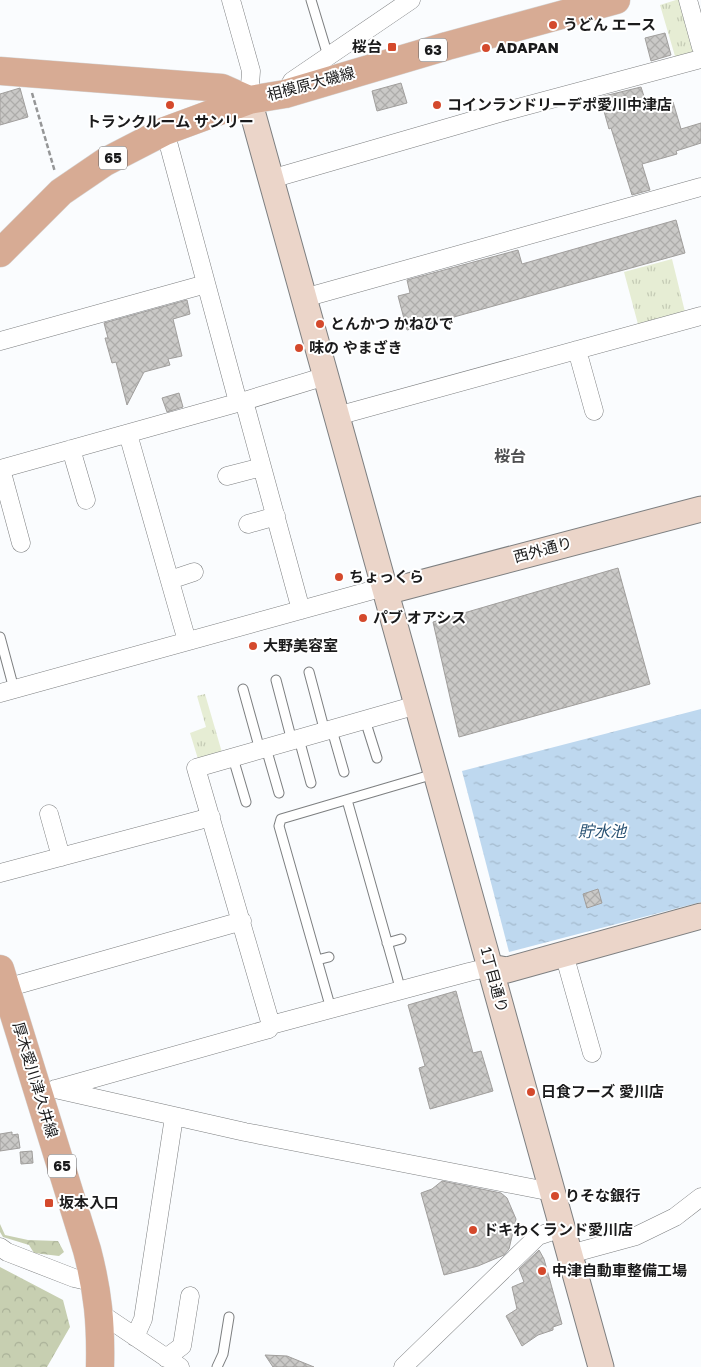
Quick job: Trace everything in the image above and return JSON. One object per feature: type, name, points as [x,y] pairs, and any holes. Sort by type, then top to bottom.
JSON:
[{"type":"main road","name":"相模原大磯線","points":[[13,72],[222,88],[249,100],[285,94],[447,46],[616,0]]},
{"type":"main road","name":"65","points":[[0,253],[61,192],[104,162],[165,131],[249,100]]},
{"type":"main road","name":"厚木愛川津久井線","points":[[3,979],[47,1091],[96,1283],[100,1313],[100,1367]]},
{"type":"street","points":[[231,0],[251,71],[249,100]]},
{"type":"street","points":[[285,94],[292,81],[411,0]]},
{"type":"street","points":[[688,0],[701,47]]},
{"type":"street","points":[[271,179],[499,113],[701,59]]},
{"type":"street","name":"1丁目通り","points":[[249,100],[601,1367]]},
{"type":"street","points":[[165,131],[206,284],[262,467],[301,610]]},
{"type":"street","points":[[304,298],[701,187]]},
{"type":"street","points":[[0,341],[206,284]]},
{"type":"street","points":[[337,416],[578,350],[622,343],[701,316]]},
{"type":"street","points":[[578,350],[594,411]]},
{"type":"street","points":[[21,543],[1,469],[241,402],[326,376]]},
{"type":"street","points":[[128,434],[187,641]]},
{"type":"street","points":[[71,449],[86,500]]},
{"type":"street","points":[[227,476],[262,467]]},
{"type":"street","name":"西外通り","points":[[385,590],[701,509]]},
{"type":"street","points":[[248,524],[276,516]]},
{"type":"street","points":[[170,580],[194,572]]},
{"type":"street","points":[[7,691],[301,610],[385,590]]},
{"type":"street","points":[[271,1025],[196,768],[417,706]]},
{"type":"street","points":[[49,814],[61,857]]},
{"type":"street","points":[[0,873],[211,817]]},
{"type":"street","points":[[47,1091],[269,1029],[271,1025],[400,990],[490,968],[506,970],[701,916]]},
{"type":"street","points":[[3,979],[242,922]]},
{"type":"street","points":[[564,954],[588,1018],[592,1053]]},
{"type":"street","points":[[47,1091],[552,1192]]},
{"type":"street","points":[[135,1337],[143,1319],[174,1117]]},
{"type":"street","points":[[570,1254],[636,1236],[675,1217],[701,1197]]},
{"type":"street","points":[[403,1367],[538,1236],[562,1228]]},
{"type":"street","points":[[0,1248],[74,1278],[96,1283]]},
{"type":"street","points":[[100,1313],[173,1362],[182,1346],[190,1296]]},
{"type":"lane","points":[[311,0],[328,56]]},
{"type":"lane","points":[[0,637],[7,691]]},
{"type":"lane","points":[[308,672],[344,772]]},
{"type":"lane","points":[[276,680],[311,783]]},
{"type":"lane","points":[[243,689],[279,793]]},
{"type":"lane","points":[[366,720],[377,758]]},
{"type":"lane","points":[[233,758],[246,802]]},
{"type":"lane","points":[[331,1009],[280,826],[281,819],[436,774]]},
{"type":"lane","points":[[347,800],[400,990]]},
{"type":"lane","points":[[387,943],[401,939]]},
{"type":"lane","points":[[317,960],[329,956]]},
{"type":"lane","points":[[217,1367],[223,1354],[229,1317]]},
{"type":"path","points":[[13,72],[61,192]]},
{"type":"green space","points":[[683,0],[698,55],[677,63],[660,5]]},
{"type":"green space","points":[[672,259],[686,316],[639,328],[624,272]]},
{"type":"green space","points":[[205,694],[223,756],[198,759],[190,733],[206,727],[197,696]]},
{"type":"green space","points":[[0,1224],[5,1235],[28,1240],[58,1241],[64,1252],[59,1256],[34,1253],[29,1245],[3,1237],[0,1232]]},
{"type":"green space","points":[[0,1267],[63,1300],[70,1327],[47,1367],[0,1367]]},
{"type":"water","name":"貯水池","points":[[701,709],[701,902],[509,952],[462,771]]},
{"type":"building","points":[[665,33],[671,55],[651,61],[645,38]]},
{"type":"building","points":[[401,83],[407,103],[377,111],[372,91]]},
{"type":"building","points":[[641,87],[648,109],[673,102],[681,129],[701,123],[701,143],[676,151],[677,154],[642,164],[650,190],[632,195],[600,97]]},
{"type":"building","points":[[20,88],[28,117],[0,125],[0,94]]},
{"type":"building","points":[[676,220],[685,253],[407,330],[398,296],[410,293],[407,280],[518,250],[522,264]]},
{"type":"building","points":[[187,300],[190,314],[173,319],[182,356],[168,359],[170,365],[144,372],[127,405],[116,362],[112,363],[105,338],[108,338],[104,323]]},
{"type":"building","points":[[179,393],[183,407],[167,412],[162,398]]},
{"type":"building","points":[[618,568],[650,684],[459,737],[433,622]]},
{"type":"building","points":[[598,889],[602,903],[587,908],[583,894]]},
{"type":"building","points":[[456,991],[473,1053],[481,1051],[493,1091],[430,1109],[419,1068],[425,1066],[408,1005]]},
{"type":"building","points":[[12,1132],[12,1135],[18,1134],[20,1148],[0,1151],[0,1134]]},
{"type":"building","points":[[32,1151],[33,1163],[21,1164],[20,1152]]},
{"type":"building","name":"ドキわくランド愛川店","points":[[442,1181],[501,1193],[507,1198],[516,1219],[509,1249],[504,1255],[478,1266],[444,1275],[421,1193],[432,1189]]},
{"type":"building","points":[[539,1250],[544,1259],[562,1324],[553,1327],[553,1330],[538,1335],[522,1346],[506,1316],[517,1309],[512,1287],[524,1282],[519,1269]]},
{"type":"building","points":[[265,1355],[287,1356],[314,1367],[273,1367]]},
{"type":"place","name":"うどん エース","points":[[553,25]]},
{"type":"place","name":"桜台","points":[[392,47]]},
{"type":"place","name":"ADAPAN","points":[[486,48]]},
{"type":"place","name":"トランクルーム サンリー","points":[[170,105]]},
{"type":"place","name":"コインランドリーデポ愛川中津店","points":[[437,105]]},
{"type":"place","name":"とんかつ かねひで","points":[[320,324]]},
{"type":"place","name":"味の やまざき","points":[[299,348]]},
{"type":"place","name":"ちょっくら","points":[[339,577]]},
{"type":"place","name":"パブ オアシス","points":[[363,618]]},
{"type":"place","name":"大野美容室","points":[[253,646]]},
{"type":"place","name":"日食フーズ 愛川店","points":[[531,1092]]},
{"type":"place","name":"りそな銀行","points":[[555,1196]]},
{"type":"place","name":"坂本入口","points":[[49,1203]]},
{"type":"place","name":"ドキわくランド愛川店","points":[[473,1230]]},
{"type":"place","name":"中津自動車整備工場","points":[[542,1271]]},
{"type":"district","name":"桜台","points":[[510,456]]}]
